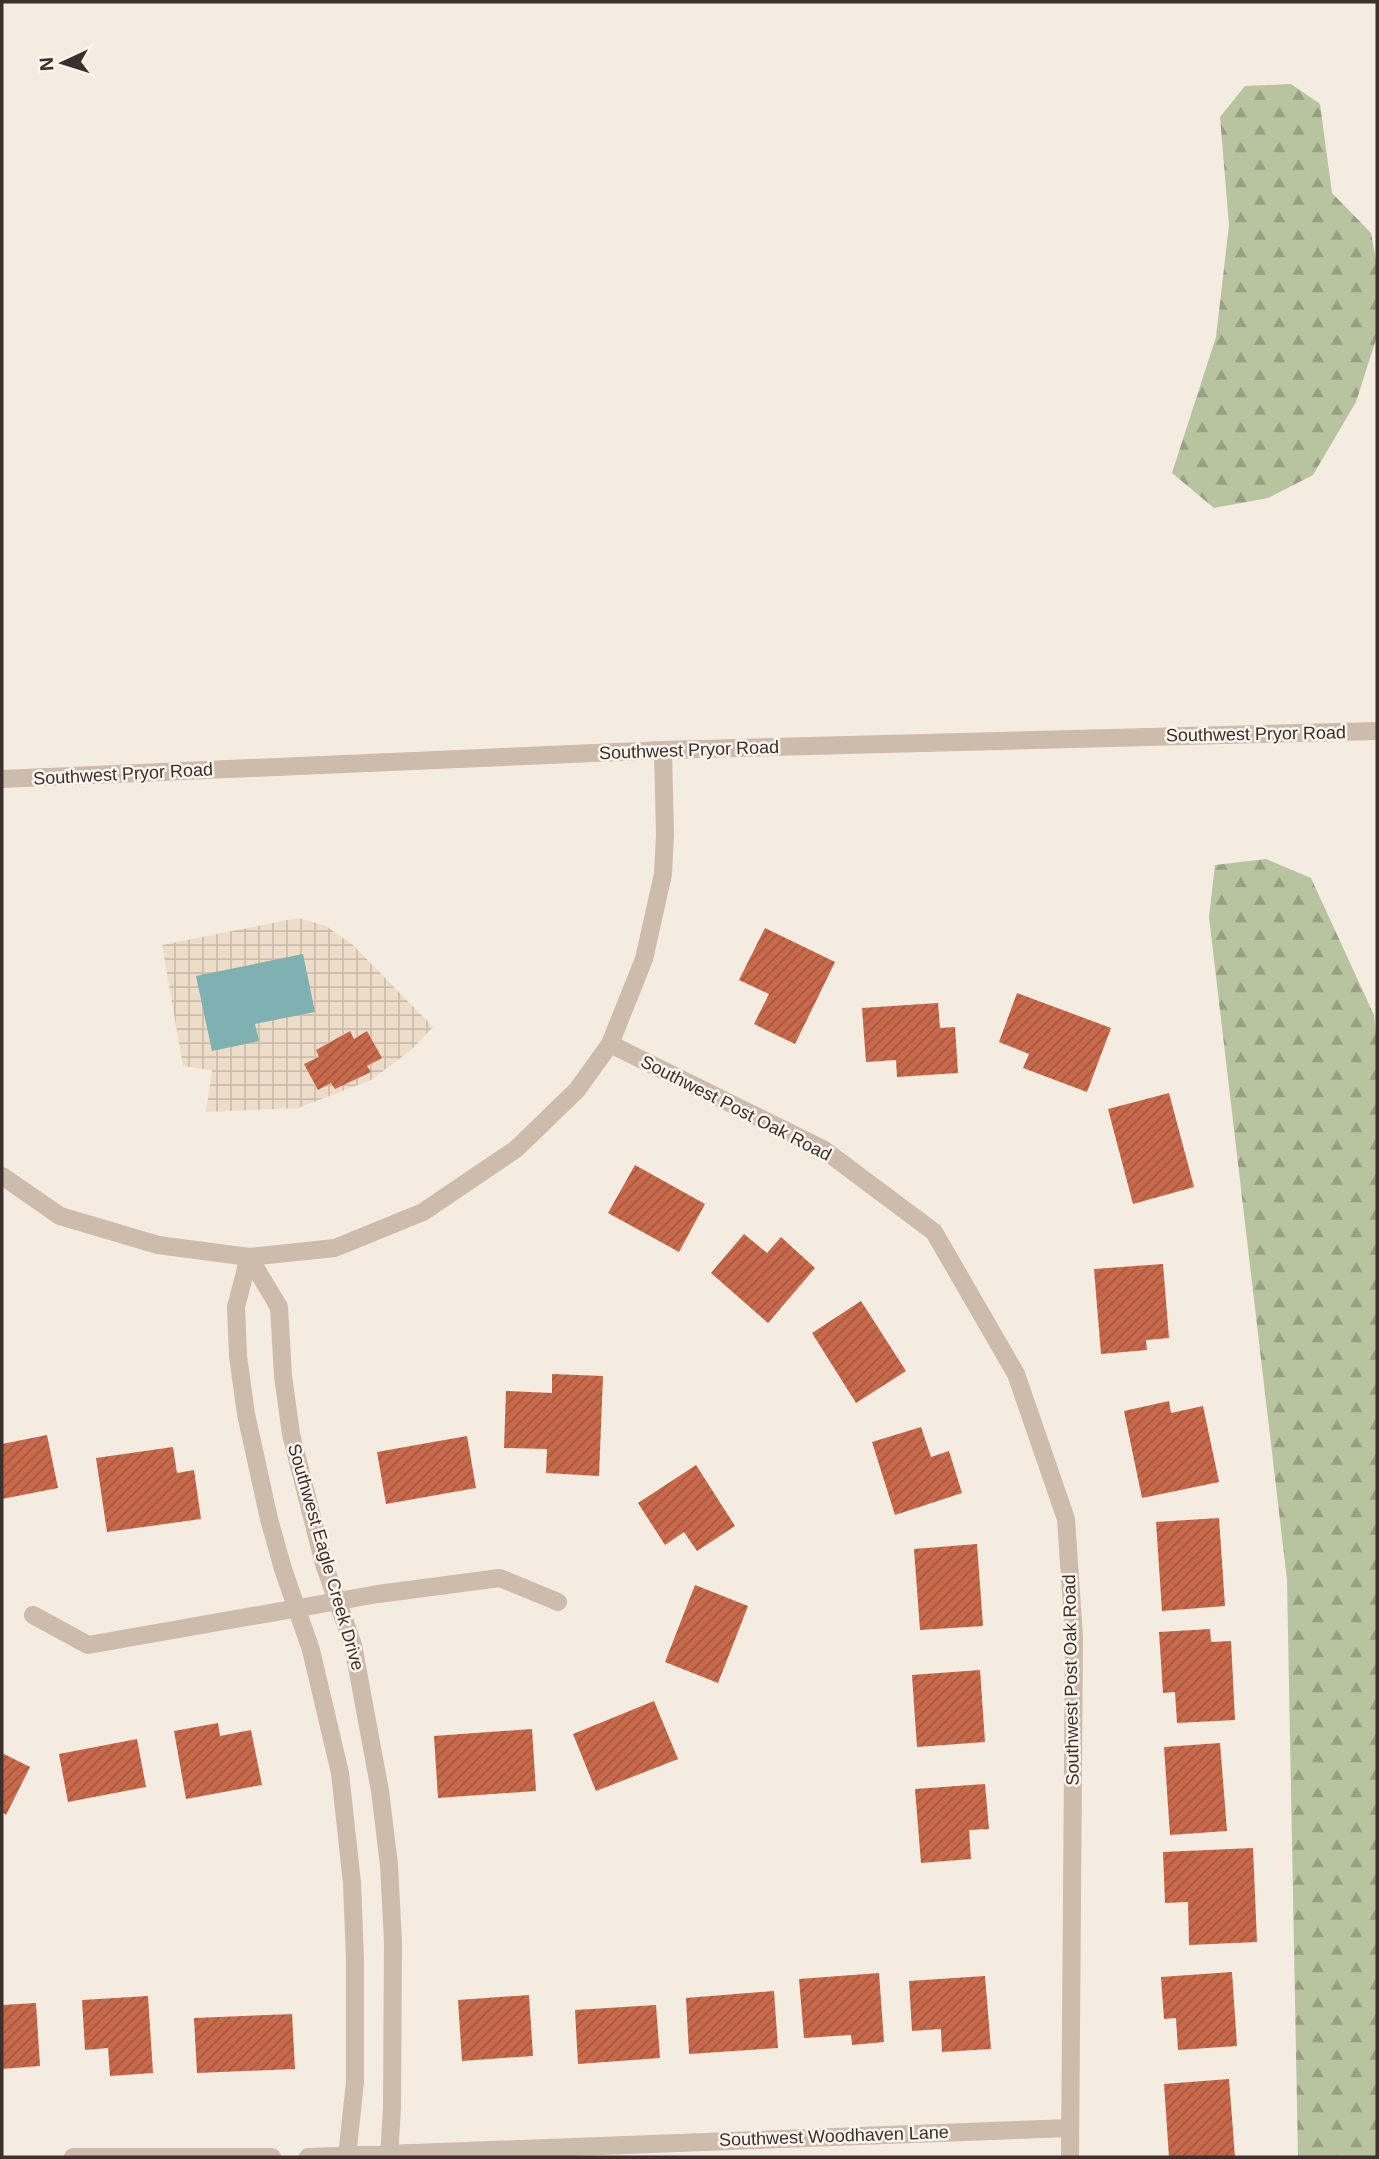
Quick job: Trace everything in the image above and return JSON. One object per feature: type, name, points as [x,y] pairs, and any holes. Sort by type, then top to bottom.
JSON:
[{"type":"street","name":"Southwest Pryor Road","points":[[2,779],[663,750],[1377,731]]},
{"type":"street","points":[[2,1176],[60,1216],[158,1245],[249,1257],[335,1248],[423,1212],[516,1149],[577,1090],[610,1044],[644,959],[663,874],[663,750]]},
{"type":"street","name":"Southwest Post Oak Road","points":[[610,1044],[823,1149],[934,1232],[1016,1374],[1066,1519],[1068,1545],[1074,1637],[1070,2157]]},
{"type":"street","points":[[249,1257],[236,1307],[238,1356],[246,1414],[269,1519],[311,1650],[340,1773],[352,1883],[355,2082],[347,2156]]},
{"type":"street","name":"Southwest Eagle Creek Drive","points":[[249,1257],[279,1307],[283,1376],[291,1434],[324,1563],[353,1645],[380,1791],[389,1865],[394,2019],[393,2108],[389,2155]]},
{"type":"street","points":[[33,1615],[88,1646],[338,1601],[500,1578],[558,1602]]},
{"type":"street","name":"Southwest Woodhaven Lane","points":[[308,2157],[1070,2128]]},
{"type":"street","points":[[73,2157],[272,2157]]},
{"type":"green space","points":[[1291,84],[1320,104],[1332,193],[1371,233],[1377,266],[1377,336],[1356,402],[1313,475],[1268,498],[1214,508],[1172,473],[1216,337],[1229,225],[1220,117],[1245,86]]},
{"type":"green space","points":[[1266,859],[1311,878],[1374,1015],[1377,1048],[1377,2157],[1298,2157],[1287,1580],[1209,917],[1215,865]]},
{"type":"shaded area","points":[[298,918],[326,926],[353,945],[433,1027],[411,1050],[371,1080],[298,1108],[206,1112],[212,1070],[183,1066],[162,945]],"holes":[[[196,976],[314,1011],[255,1024],[258,1040]],[[349,1031],[354,1039],[367,1031],[382,1058],[367,1066],[370,1071],[331,1083],[318,1090],[305,1065],[319,1057],[316,1050]]]},
{"type":"water","points":[[303,954],[315,1012],[255,1024],[259,1041],[212,1051],[196,976]]},
{"type":"building","points":[[765,928],[835,962],[795,1044],[754,1024],[769,994],[739,980]]},
{"type":"building","points":[[1017,993],[1111,1028],[1087,1092],[1023,1068],[1029,1054],[999,1042]]},
{"type":"building","points":[[938,1003],[940,1028],[955,1027],[958,1073],[897,1077],[896,1060],[866,1062],[862,1008]]},
{"type":"building","points":[[350,1031],[354,1039],[367,1031],[382,1058],[367,1066],[371,1072],[335,1089],[331,1083],[318,1090],[304,1064],[319,1057],[316,1050]]},
{"type":"building","points":[[1169,1093],[1194,1187],[1133,1204],[1108,1109]]},
{"type":"building","points":[[635,1165],[705,1204],[679,1252],[608,1213]]},
{"type":"building","points":[[744,1234],[767,1253],[781,1237],[815,1268],[768,1323],[711,1273]]},
{"type":"building","points":[[1163,1264],[1169,1338],[1146,1340],[1147,1350],[1101,1354],[1094,1269]]},
{"type":"building","points":[[861,1301],[906,1371],[856,1403],[812,1333]]},
{"type":"building","points":[[552,1374],[603,1376],[599,1476],[546,1473],[547,1449],[504,1448],[506,1391],[552,1393]]},
{"type":"building","points":[[1169,1401],[1171,1413],[1203,1406],[1219,1482],[1142,1498],[1124,1411]]},
{"type":"building","points":[[921,1427],[931,1457],[949,1451],[962,1493],[895,1515],[872,1442]]},
{"type":"building","points":[[47,1435],[58,1488],[2,1499],[2,1444]]},
{"type":"building","points":[[467,1436],[476,1488],[386,1504],[377,1452]]},
{"type":"building","points":[[173,1447],[177,1473],[194,1470],[201,1519],[107,1532],[96,1458]]},
{"type":"building","points":[[696,1465],[735,1526],[697,1551],[684,1532],[665,1545],[638,1503]]},
{"type":"building","points":[[1219,1518],[1225,1606],[1162,1611],[1156,1522]]},
{"type":"building","points":[[977,1544],[983,1626],[920,1630],[914,1549]]},
{"type":"building","points":[[695,1585],[748,1606],[718,1683],[665,1662]]},
{"type":"building","points":[[1210,1629],[1211,1642],[1231,1641],[1235,1720],[1177,1723],[1175,1692],[1163,1693],[1159,1632]]},
{"type":"building","points":[[980,1670],[985,1742],[917,1747],[912,1675]]},
{"type":"building","points":[[654,1701],[678,1759],[596,1791],[573,1734]]},
{"type":"building","points":[[218,1723],[220,1736],[251,1730],[262,1785],[186,1799],[174,1731]]},
{"type":"building","points":[[532,1729],[536,1791],[438,1798],[434,1736]]},
{"type":"building","points":[[137,1739],[146,1787],[68,1802],[59,1754]]},
{"type":"building","points":[[1220,1743],[1227,1831],[1170,1835],[1164,1747]]},
{"type":"building","points":[[2,1753],[30,1767],[6,1815],[2,1812]]},
{"type":"building","points":[[985,1784],[989,1829],[969,1830],[971,1859],[921,1863],[915,1789]]},
{"type":"building","points":[[1253,1848],[1257,1942],[1189,1945],[1188,1902],[1165,1903],[1163,1852]]},
{"type":"building","points":[[1232,1972],[1237,2046],[1178,2050],[1176,2018],[1164,2019],[1161,1977]]},
{"type":"building","points":[[879,1973],[884,2042],[852,2045],[851,2035],[804,2038],[799,1979]]},
{"type":"building","points":[[985,1976],[991,2049],[942,2052],[941,2029],[912,2031],[909,1981]]},
{"type":"building","points":[[774,1991],[778,2048],[689,2054],[686,1998]]},
{"type":"building","points":[[529,1995],[533,2056],[462,2061],[458,2000]]},
{"type":"building","points":[[148,1996],[153,2073],[110,2076],[108,2048],[85,2050],[82,2000]]},
{"type":"building","points":[[36,2003],[40,2066],[2,2069],[2,2005]]},
{"type":"building","points":[[656,2005],[660,2058],[578,2064],[575,2010]]},
{"type":"building","points":[[292,2014],[295,2069],[197,2073],[194,2018]]},
{"type":"building","points":[[1229,2079],[1235,2157],[1169,2157],[1164,2084]]}]
